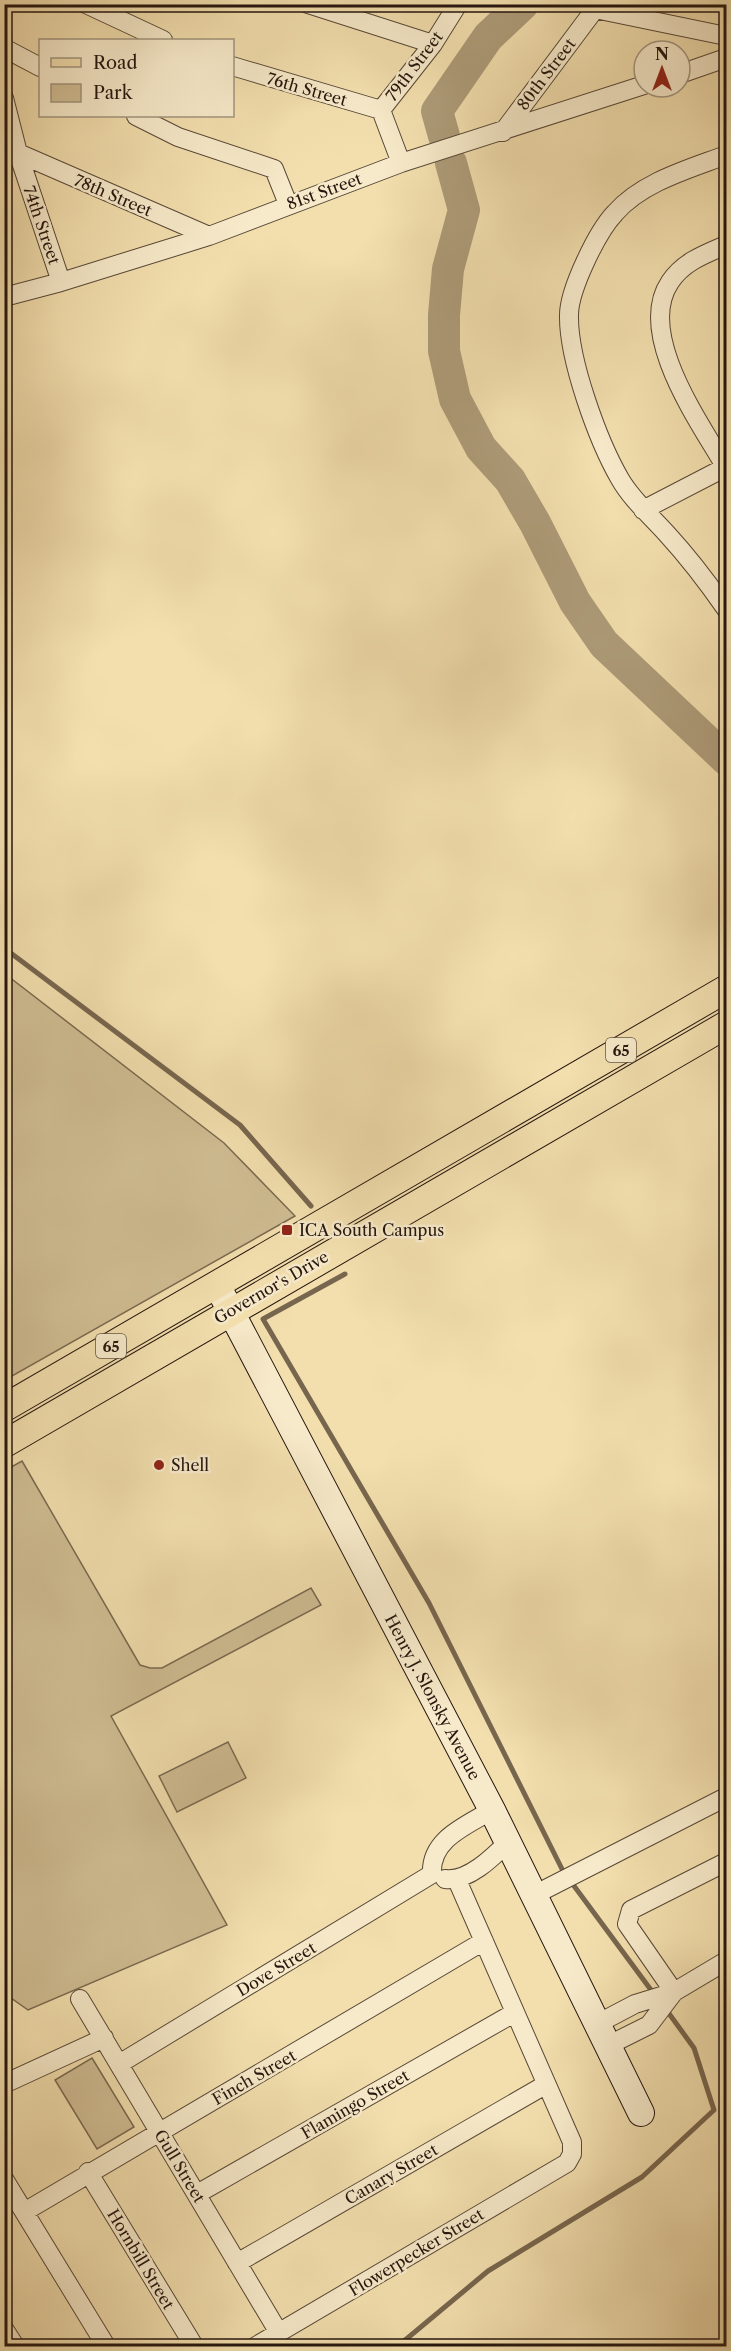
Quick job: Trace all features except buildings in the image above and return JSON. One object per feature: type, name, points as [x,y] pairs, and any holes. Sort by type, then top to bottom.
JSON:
[{"type":"main road","name":"Governor's Drive","points":[[4,1408],[726,989]]},
{"type":"main road","name":"Governor's Drive","points":[[4,1444],[726,1025]]},
{"type":"street","points":[[86,4],[161,39]]},
{"type":"street","points":[[308,4],[433,44]]},
{"type":"street","name":"79th Street","points":[[401,163],[381,110],[433,44],[458,4]]},
{"type":"street","name":"80th Street","points":[[503,132],[595,9],[726,36]]},
{"type":"street","points":[[4,48],[39,66]]},
{"type":"street","points":[[692,70],[726,58]]},
{"type":"street","name":"76th Street","points":[[234,67],[381,110]]},
{"type":"street","name":"81st Street","points":[[4,297],[61,282],[209,236],[288,204],[401,163],[632,90]]},
{"type":"street","name":"74th Street","points":[[4,98],[18,153],[61,282]]},
{"type":"street","points":[[138,117],[178,137],[274,169],[288,204]]},
{"type":"street","name":"78th Street","points":[[18,153],[209,236]]},
{"type":"street","points":[[726,155],[660,180],[615,213],[584,262],[568,315],[576,364],[600,437],[620,480],[643,510],[700,573],[726,609]]},
{"type":"street","points":[[643,510],[726,468],[680,388],[664,349],[660,329],[661,306],[668,284],[680,270],[698,256],[726,245]]},
{"type":"street","name":"Henry J. Slonsky Avenue","points":[[217,1285],[492,1810],[641,2113]]},
{"type":"street","points":[[534,1895],[726,1797]]},
{"type":"street","points":[[492,1810],[448,1837],[434,1853],[432,1874],[457,1880],[491,1858],[508,1842]]},
{"type":"street","points":[[674,1992],[632,1935],[627,1924],[631,1910],[726,1862]]},
{"type":"street","name":"Dove Street","points":[[119,2064],[432,1874]]},
{"type":"street","points":[[457,1880],[545,2085]]},
{"type":"street","name":"Finch Street","points":[[24,2212],[88,2172],[484,1941]]},
{"type":"street","points":[[602,2035],[635,2004],[674,1992],[726,1961]]},
{"type":"street","points":[[602,2035],[649,2025],[674,1992]]},
{"type":"street","name":"Gull Street","points":[[80,1999],[279,2333]]},
{"type":"street","name":"Flamingo Street","points":[[197,2194],[514,2013]]},
{"type":"street","points":[[4,2084],[104,2038]]},
{"type":"street","name":"Flowerpecker Street","points":[[256,2346],[567,2163],[572,2154],[572,2142],[545,2085]]},
{"type":"street","name":"Canary Street","points":[[237,2263],[545,2085]]},
{"type":"street","name":"Hornbill Street","points":[[88,2172],[194,2346]]},
{"type":"street","points":[[4,2179],[106,2346]]},
{"type":"street","points":[[4,2329],[15,2346]]},
{"type":"green space","points":[[4,973],[224,1143],[295,1216],[5,1380]]},
{"type":"green space","points":[[22,1461],[140,1665],[162,1668],[311,1588],[321,1605],[111,1716],[227,1925],[28,2010],[4,1993],[4,1471]]},
{"type":"green space","points":[[228,1742],[246,1778],[177,1812],[159,1776]]},
{"type":"green space","points":[[92,2058],[134,2127],[97,2149],[55,2080]]},
{"type":"waterway","points":[[444,136],[437,111],[488,37],[523,4]]},
{"type":"waterway","points":[[451,163],[464,210],[448,269],[444,315],[444,351],[455,399],[481,448],[510,480],[535,523],[575,602],[604,644],[726,759]]},
{"type":"waterway","points":[[4,948],[240,1125],[311,1206]]},
{"type":"waterway","points":[[345,1274],[263,1319],[429,1603],[563,1871],[654,1994]]},
{"type":"waterway","points":[[398,2346],[488,2271],[642,2177],[714,2110],[694,2048],[665,2008]]},
{"type":"place","name":"ICA South Campus","points":[[287,1230]]},
{"type":"place","name":"Shell","points":[[159,1465]]}]
